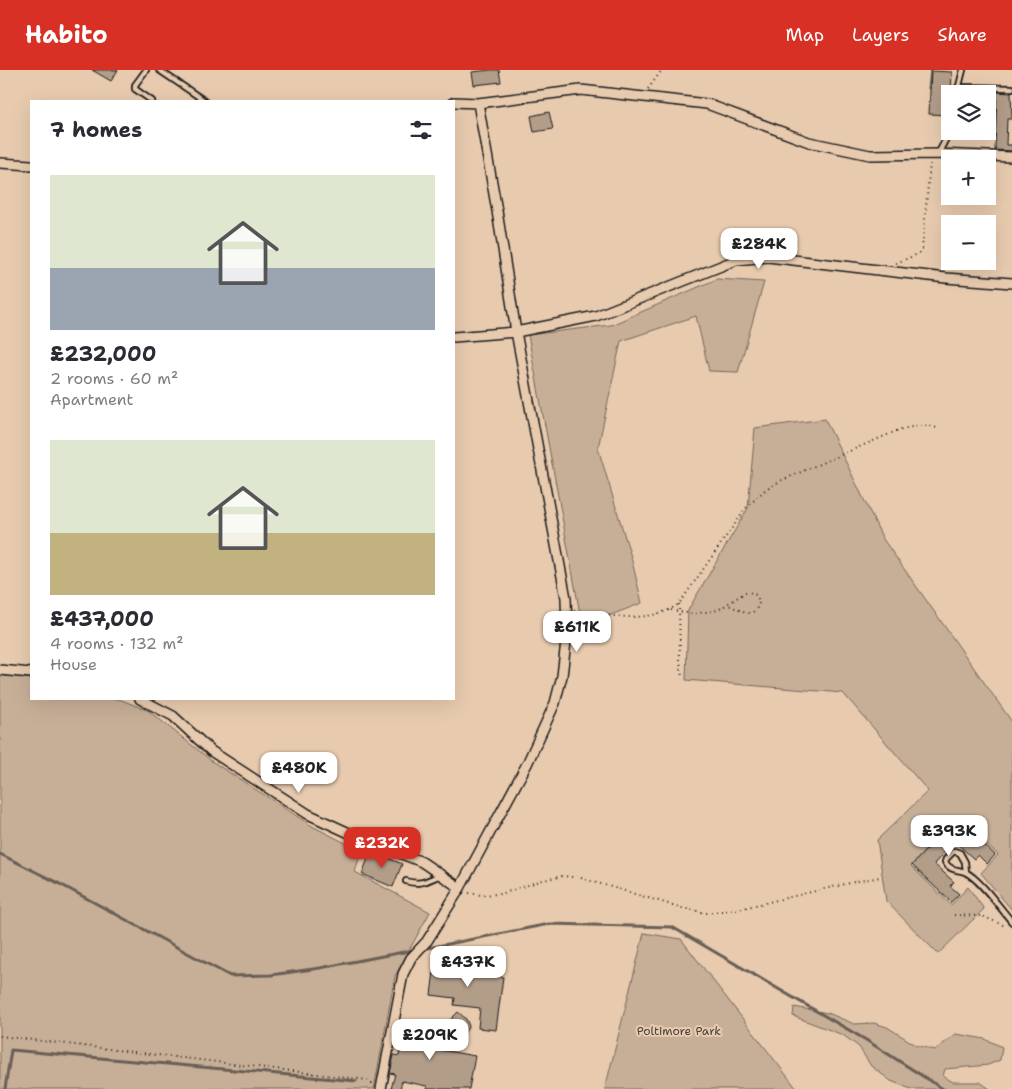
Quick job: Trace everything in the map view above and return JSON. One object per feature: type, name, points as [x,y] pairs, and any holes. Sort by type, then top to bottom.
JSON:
[{"type":"street","points":[[455,102],[478,103],[581,90],[707,104],[809,142],[870,155],[934,154],[1012,157]]},
{"type":"street","points":[[377,1087],[403,974],[412,958],[427,941],[460,888],[528,764],[554,703],[562,676],[567,632],[566,598],[516,332],[478,103]]},
{"type":"street","points":[[0,163],[30,165]]},
{"type":"street","points":[[455,337],[516,332],[596,316],[736,260],[768,257],[946,278],[1012,283]]},
{"type":"street","points":[[0,670],[30,673]]},
{"type":"street","points":[[142,700],[173,716],[211,751],[308,814],[422,862],[460,888]]},
{"type":"lane","points":[[146,70],[135,85],[135,89],[151,100]]},
{"type":"lane","points":[[159,70],[203,100]]},
{"type":"lane","points":[[959,85],[963,70]]},
{"type":"lane","points":[[996,88],[1012,88]]},
{"type":"lane","points":[[934,154],[944,140]]},
{"type":"lane","points":[[966,872],[965,862],[960,853],[954,852],[946,859],[945,862],[949,867],[966,872],[977,882],[1012,922]]},
{"type":"lane","points":[[406,881],[422,882],[442,875]]},
{"type":"path","points":[[642,97],[662,70]]},
{"type":"path","points":[[887,271],[890,265],[918,254],[922,249],[934,154]]},
{"type":"path","points":[[567,611],[642,617],[671,610],[680,604],[746,508],[766,490],[780,481],[901,429],[922,425],[938,428]]},
{"type":"path","points":[[671,610],[701,614],[718,610],[746,592],[756,595],[759,603],[756,610],[750,614],[727,605]]},
{"type":"path","points":[[680,604],[680,660],[682,678]]},
{"type":"path","points":[[460,888],[469,893],[481,895],[501,894],[543,880],[563,876],[581,878],[682,908],[708,912],[743,908],[880,877]]},
{"type":"path","points":[[954,915],[982,916],[1012,929]]},
{"type":"path","points":[[0,1036],[367,1080],[377,1087]]},
{"type":"green space","points":[[717,279],[764,282],[738,372],[709,371],[696,316],[621,341],[598,448],[631,557],[642,603],[582,624],[528,335],[611,325]]},
{"type":"green space","points":[[825,419],[883,539],[1012,722],[1012,910],[981,873],[998,855],[955,816],[933,841],[922,831],[919,835],[930,845],[911,866],[951,905],[968,887],[984,909],[938,954],[886,901],[877,840],[928,791],[843,693],[686,680],[688,610],[748,508],[755,428]]},
{"type":"green space","points":[[0,675],[30,679],[30,700],[122,700],[149,711],[213,762],[312,826],[361,851],[355,872],[430,912],[395,976],[374,1089],[0,1089]]},
{"type":"green space","name":"Poltimore Park","points":[[644,933],[681,939],[797,1089],[605,1089]]},
{"type":"green space","points":[[794,1007],[828,1013],[854,1024],[874,1023],[887,1027],[916,1045],[935,1050],[956,1034],[985,1039],[1002,1047],[1000,1060],[988,1065],[945,1069],[943,1076],[953,1082],[980,1082],[990,1089],[911,1089],[891,1081],[871,1066],[859,1047],[843,1035],[793,1016]]},
{"type":"building","points":[[92,70],[118,70],[111,81]]},
{"type":"building","points":[[499,70],[501,82],[474,85],[472,72]]},
{"type":"building","points":[[931,71],[952,72],[951,85],[941,85],[941,115],[929,114]]},
{"type":"building","points":[[997,92],[1011,93],[1012,119],[1007,119],[1006,145],[1012,145],[1012,151],[995,150]]},
{"type":"building","points":[[549,112],[553,129],[534,132],[531,116]]},
{"type":"building","points":[[955,819],[995,855],[987,864],[978,855],[974,859],[954,841],[934,864],[954,882],[950,886],[959,894],[951,902],[912,865]]},
{"type":"building","points":[[371,851],[402,864],[393,887],[362,874]]},
{"type":"building","points":[[436,955],[476,960],[475,973],[503,977],[496,1030],[478,1028],[480,1008],[454,1005],[455,998],[431,995]]},
{"type":"building","points":[[458,1012],[466,1019],[469,1026],[463,1035],[455,1036],[446,1032],[448,1022]]},
{"type":"building","points":[[406,1022],[445,1030],[441,1050],[475,1056],[469,1089],[427,1089],[427,1086],[402,1081],[400,1089],[391,1089],[395,1074],[390,1073],[394,1055],[399,1056]]},
{"type":"waterway","points":[[929,88],[931,70]]},
{"type":"waterway","points":[[0,854],[60,884],[230,976],[271,975],[320,968],[414,950]]},
{"type":"waterway","points":[[423,949],[549,924],[672,927],[866,1040],[943,1089]]},
{"type":"waterway","points":[[5,1089],[11,1050],[356,1081]]}]
